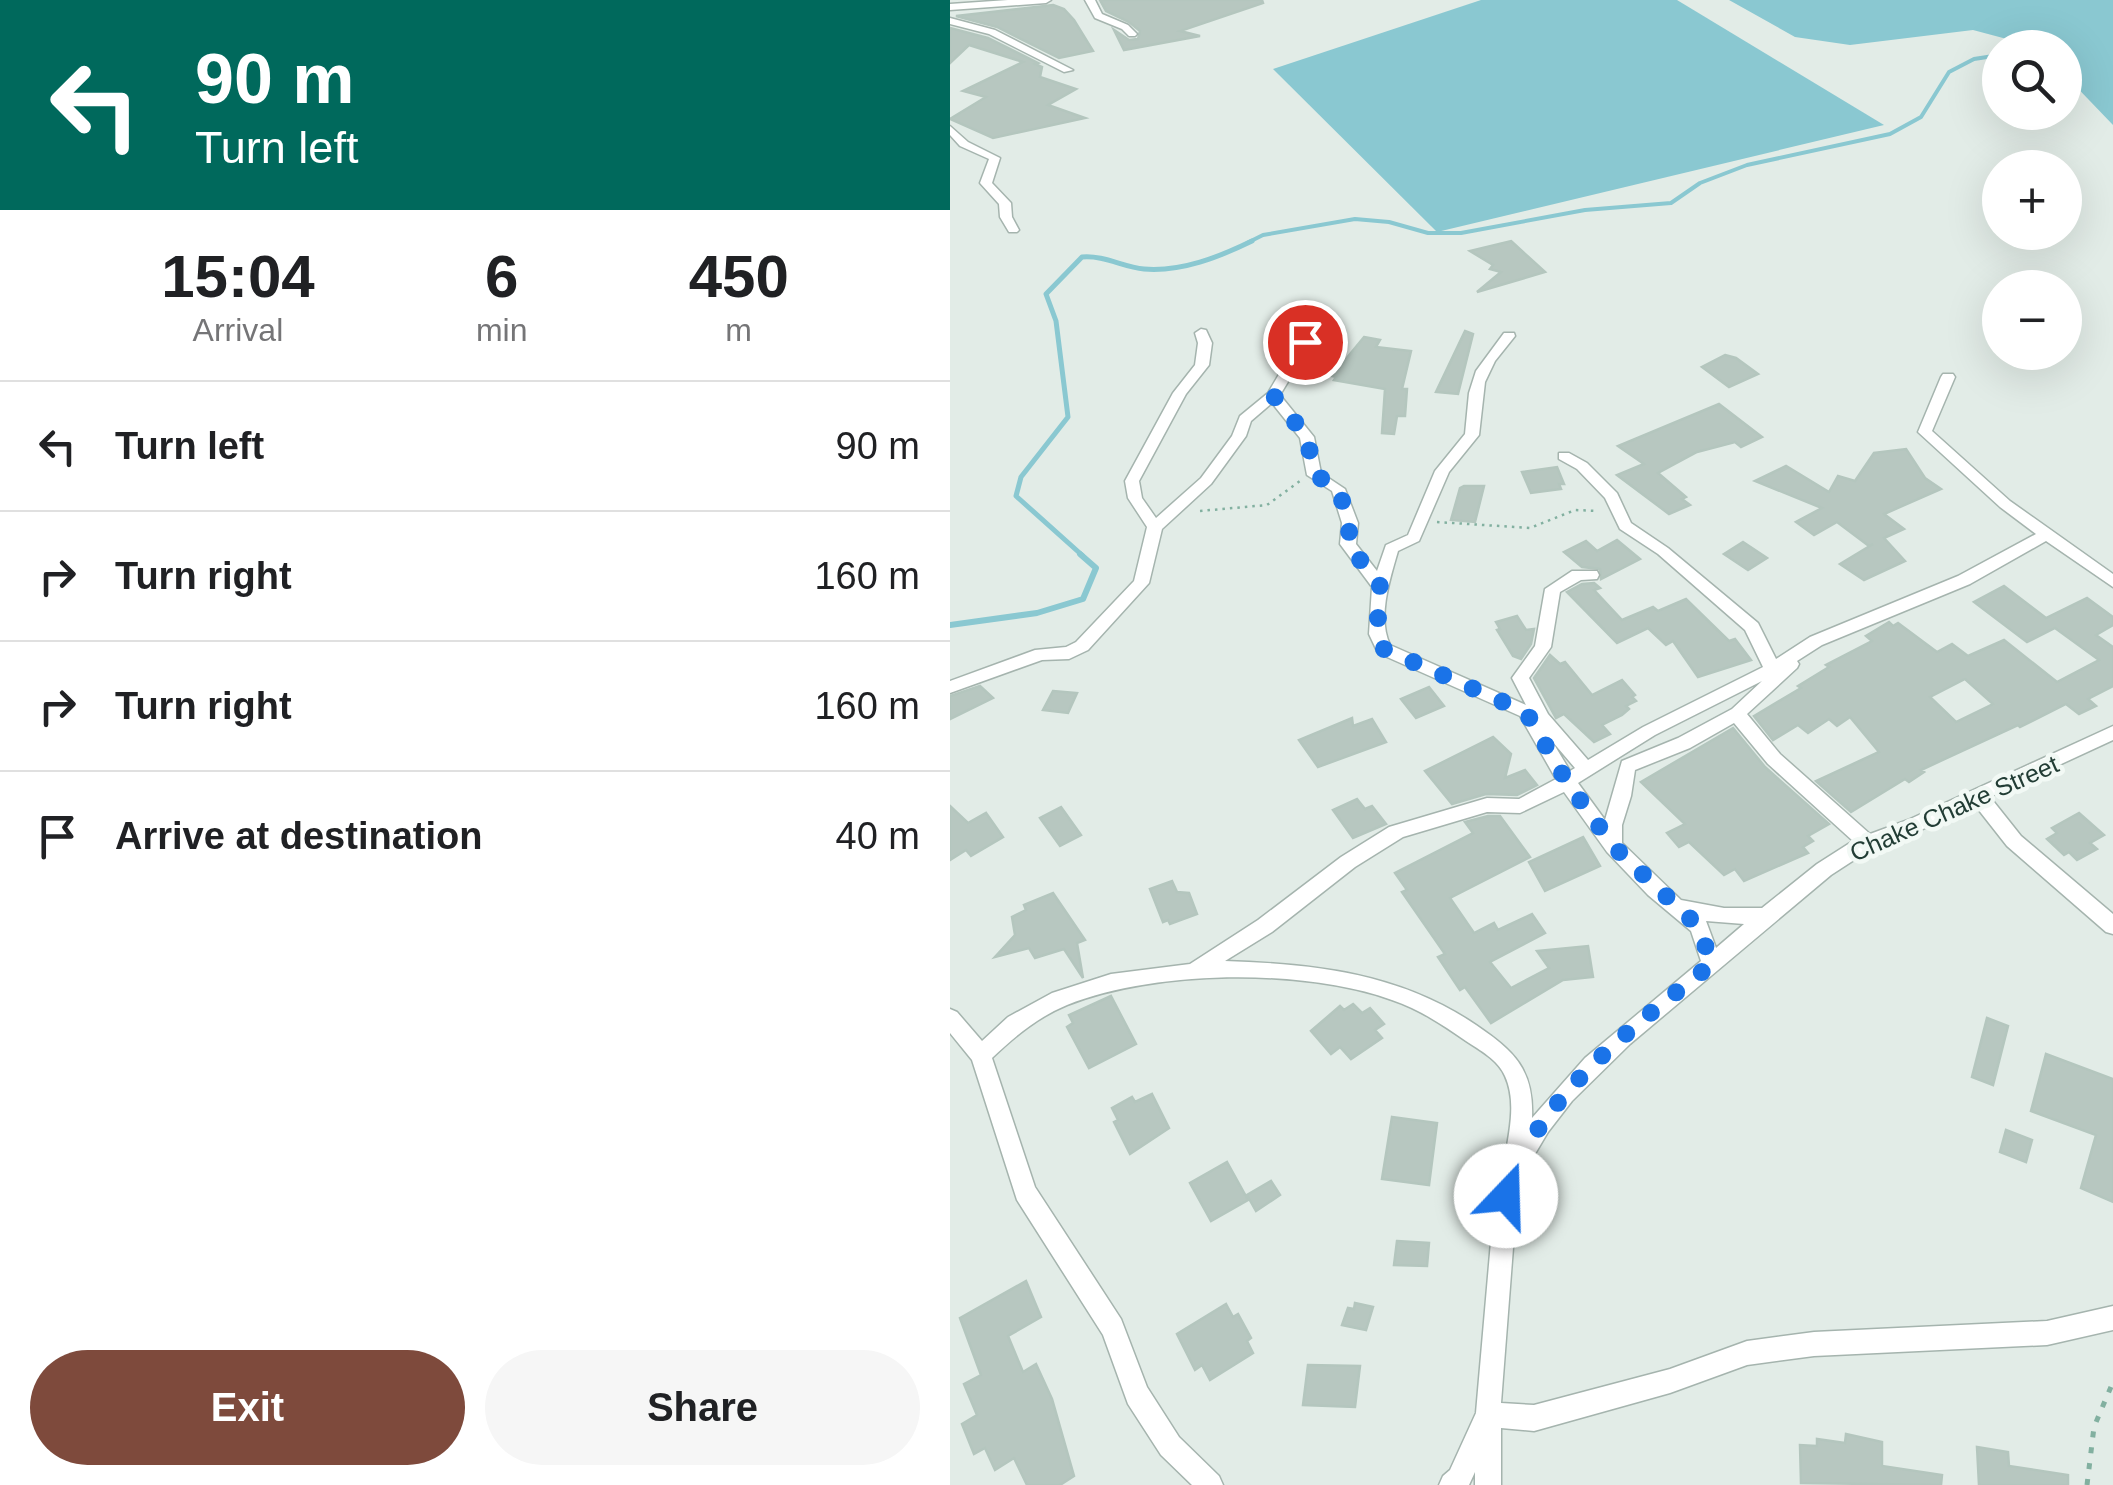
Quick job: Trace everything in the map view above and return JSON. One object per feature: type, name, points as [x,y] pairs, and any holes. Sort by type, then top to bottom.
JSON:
[{"type":"street","points":[[952,7],[966,0]]},
{"type":"street","points":[[952,7],[1046,0]]},
{"type":"street","points":[[1090,0],[1098,16],[1125,26],[1132,34]]},
{"type":"street","points":[[950,22],[992,32],[1068,70]]},
{"type":"street","points":[[950,130],[964,144],[995,158],[986,182],[1005,203],[1006,217],[1013,230]]},
{"type":"street","points":[[1154,527],[1135,498],[1132,481],[1180,393],[1202,365],[1206,343],[1201,333]]},
{"type":"street","points":[[1508,336],[1484,368],[1471,405],[1472,435],[1442,471],[1422,522],[1410,541],[1391,548],[1380,586],[1377,634],[1388,653],[1428,666],[1533,715],[1586,770]]},
{"type":"street","points":[[950,687],[1041,654],[1069,653],[1082,646],[1141,583],[1154,527],[1210,476],[1239,436],[1245,419],[1273,395],[1305,342]]},
{"type":"street","points":[[1948,377],[1925,432],[2004,504],[2113,582]]},
{"type":"street","points":[[1273,395],[1307,437],[1311,470],[1338,489],[1350,523],[1348,544],[1380,586]]},
{"type":"street","points":[[1564,456],[1582,466],[1612,496],[1626,526],[1663,551],[1752,627],[1772,670]]},
{"type":"street","points":[[1197,969],[1265,926],[1348,862],[1396,832],[1487,806],[1528,804],[1716,694],[1906,602],[1964,580],[2048,534]]},
{"type":"street","points":[[1591,575],[1578,574],[1553,589],[1543,646],[1520,678],[1533,715],[1567,782],[1614,847],[1655,890],[1698,926],[1712,964]]},
{"type":"street","points":[[1614,847],[1611,820],[1621,802],[1622,778],[1628,766],[1684,743],[1738,713],[1805,649]]},
{"type":"street","points":[[1738,713],[1739,721],[1751,736],[1846,828],[1868,842]]},
{"type":"street","name":"Chake Chake Street","points":[[1488,1485],[1488,1414],[1506,1196],[1515,1162],[1568,1088],[1765,916],[1868,842],[1918,824],[1977,794],[2074,754],[2113,732]]},
{"type":"street","points":[[1977,794],[2014,842],[2113,926]]},
{"type":"street","points":[[1680,908],[1724,916],[1765,916]]},
{"type":"street","points":[[982,1055],[1004,1031],[1061,1000],[1138,977],[1197,969],[1332,976],[1397,994],[1449,1018],[1511,1064],[1523,1124],[1515,1162]]},
{"type":"street","points":[[950,1018],[982,1055],[1025,1192],[1112,1328],[1137,1395],[1170,1446],[1210,1485]]},
{"type":"street","points":[[1452,1485],[1459,1479],[1488,1414],[1534,1418],[1670,1381],[1747,1353],[1814,1344],[2048,1333],[2113,1318]]},
{"type":"path","points":[[1170,516],[1246,510],[1281,501],[1311,470]]},
{"type":"path","points":[[1422,522],[1530,528],[1584,508],[1626,526]]},
{"type":"path","points":[[2086,1485],[2094,1427],[2113,1382]]},
{"type":"water","points":[[1481,0],[1677,0],[1884,125],[1437,232],[1273,69]]},
{"type":"water","points":[[1729,0],[2113,0],[2113,125],[2082,93],[2082,30],[1973,30],[1850,45],[1795,37]]},
{"type":"building","points":[[1100,0],[1263,3],[1180,31],[1200,36],[1124,50],[1114,30],[1129,40],[1138,39],[1140,31],[1106,11]]},
{"type":"building","points":[[1053,5],[1064,9],[1074,20],[1093,51],[1059,58],[997,27],[956,16]]},
{"type":"building","points":[[950,28],[988,38],[1038,63],[1035,64],[1042,67],[1040,77],[1076,89],[1048,105],[1085,118],[993,138],[950,119],[986,97],[963,91],[1023,62],[969,45],[950,63]]},
{"type":"building","points":[[1511,241],[1545,272],[1477,292],[1501,272],[1490,269],[1493,265],[1470,251]]},
{"type":"building","points":[[1465,331],[1473,334],[1458,394],[1436,392]]},
{"type":"building","points":[[1364,337],[1380,340],[1376,347],[1411,351],[1402,389],[1407,389],[1405,416],[1397,416],[1394,434],[1382,433],[1385,389],[1334,380],[1336,377],[1332,376]]},
{"type":"building","points":[[1725,355],[1758,374],[1729,387],[1702,367]]},
{"type":"building","points":[[1719,404],[1762,437],[1741,447],[1735,442],[1697,452],[1658,473],[1690,505],[1669,514],[1617,475],[1644,464],[1618,446]]},
{"type":"building","points":[[1906,449],[1925,478],[1941,489],[1884,514],[1904,529],[1884,538],[1905,561],[1864,580],[1840,564],[1873,544],[1869,546],[1837,522],[1814,535],[1796,522],[1822,508],[1755,481],[1786,466],[1829,492],[1838,476],[1855,481],[1874,453]]},
{"type":"building","points":[[1557,467],[1564,484],[1559,484],[1561,489],[1531,493],[1522,472]]},
{"type":"building","points":[[1484,486],[1475,522],[1451,520],[1460,488]]},
{"type":"building","points":[[1617,540],[1640,559],[1601,579],[1600,569],[1582,567],[1564,552],[1586,541],[1597,551]]},
{"type":"building","points":[[1743,542],[1767,558],[1748,570],[1724,554]]},
{"type":"building","points":[[1594,583],[1600,588],[1594,590],[1622,620],[1686,599],[1729,641],[1735,639],[1751,660],[1698,677],[1673,641],[1666,645],[1648,628],[1617,643],[1567,592]]},
{"type":"building","points":[[2004,586],[2046,618],[2087,598],[2113,617],[2113,625],[2096,635],[2113,647],[2113,686],[2088,699],[2096,706],[2079,714],[2066,704],[1921,770],[1924,772],[1909,782],[1905,779],[1851,812],[1816,781],[1879,752],[1850,717],[1837,726],[1829,719],[1808,733],[1798,725],[1773,740],[1754,716],[1801,688],[1798,686],[1829,667],[1826,665],[1872,641],[1866,636],[1889,622],[1893,626],[1898,623],[1937,652],[1952,644],[1968,656],[2004,640],[2057,682],[2099,660],[2055,628],[2027,642],[1974,602]],"holes":[[[1965,679],[1993,704],[1956,722],[1930,697]]]},
{"type":"building","points":[[1517,616],[1526,630],[1534,629],[1531,644],[1521,659],[1513,656],[1496,622]]},
{"type":"building","points":[[1550,655],[1560,664],[1565,662],[1592,695],[1622,680],[1635,695],[1632,697],[1636,701],[1626,706],[1629,709],[1602,725],[1610,734],[1594,742],[1564,714],[1556,718],[1534,678]]},
{"type":"building","points":[[980,686],[993,698],[950,719],[950,696]]},
{"type":"building","points":[[1429,687],[1444,706],[1416,718],[1401,699]]},
{"type":"building","points":[[1053,691],[1077,693],[1068,713],[1043,710]]},
{"type":"building","points":[[1352,718],[1353,726],[1372,719],[1386,742],[1318,767],[1299,740]]},
{"type":"building","points":[[1733,728],[1765,767],[1829,824],[1808,836],[1813,841],[1803,847],[1808,853],[1744,881],[1735,869],[1724,875],[1689,842],[1679,847],[1667,833],[1685,824],[1641,782]]},
{"type":"building","points":[[1493,737],[1511,754],[1505,778],[1525,770],[1537,785],[1517,795],[1486,794],[1452,804],[1425,771]]},
{"type":"building","points":[[1357,799],[1365,809],[1372,806],[1386,824],[1353,838],[1333,810]]},
{"type":"building","points":[[950,806],[968,823],[986,813],[1003,837],[971,856],[966,850],[950,860]]},
{"type":"building","points":[[1061,807],[1081,835],[1060,846],[1040,818]]},
{"type":"building","points":[[2079,813],[2104,835],[2090,843],[2097,849],[2077,860],[2069,852],[2064,855],[2047,839],[2057,833],[2052,828]]},
{"type":"building","points":[[1500,816],[1530,857],[1450,898],[1474,933],[1494,923],[1498,930],[1532,914],[1545,933],[1490,962],[1511,988],[1549,968],[1537,951],[1588,946],[1593,977],[1563,980],[1491,1023],[1465,987],[1460,990],[1438,957],[1445,954],[1402,892],[1407,890],[1395,873],[1473,833],[1465,822]]},
{"type":"building","points":[[1583,837],[1600,866],[1545,891],[1529,862]]},
{"type":"building","points":[[1172,881],[1177,892],[1189,893],[1197,914],[1170,924],[1168,920],[1163,922],[1150,889]]},
{"type":"building","points":[[1053,893],[1085,940],[1077,943],[1083,978],[1064,949],[1035,958],[1029,948],[995,957],[1015,935],[1012,917],[1026,910],[1024,905]]},
{"type":"building","points":[[1111,996],[1136,1044],[1089,1068],[1067,1027],[1073,1023],[1069,1015]]},
{"type":"building","points":[[1353,1004],[1362,1013],[1370,1008],[1384,1024],[1375,1030],[1382,1038],[1351,1059],[1340,1047],[1331,1054],[1311,1031],[1340,1006],[1344,1010]]},
{"type":"building","points":[[1987,1018],[2008,1026],[1993,1085],[1972,1077]]},
{"type":"building","points":[[2046,1054],[2113,1079],[2113,1202],[2081,1188],[2096,1135],[2031,1111]]},
{"type":"building","points":[[1152,1094],[1169,1128],[1130,1154],[1114,1122],[1118,1120],[1112,1108],[1132,1097],[1135,1102]]},
{"type":"building","points":[[1392,1117],[1437,1123],[1429,1185],[1382,1179]]},
{"type":"building","points":[[2006,1130],[2032,1140],[2026,1162],[2000,1152]]},
{"type":"building","points":[[1227,1162],[1248,1200],[1211,1221],[1190,1183]]},
{"type":"building","points":[[1271,1181],[1280,1195],[1256,1211],[1247,1195]]},
{"type":"building","points":[[1397,1241],[1429,1243],[1427,1266],[1394,1265]]},
{"type":"building","points":[[1026,1281],[1041,1317],[1008,1336],[1023,1372],[1036,1364],[1052,1399],[1074,1476],[1060,1485],[1027,1485],[1014,1458],[995,1470],[985,1448],[974,1454],[962,1424],[977,1415],[964,1384],[981,1375],[960,1318]]},
{"type":"building","points":[[1355,1303],[1373,1307],[1366,1330],[1342,1325],[1348,1308],[1354,1309]]},
{"type":"building","points":[[1226,1304],[1233,1317],[1238,1314],[1251,1338],[1247,1341],[1253,1353],[1210,1380],[1202,1365],[1195,1370],[1177,1334]]},
{"type":"building","points":[[1308,1365],[1360,1366],[1355,1407],[1303,1405]]},
{"type":"building","points":[[1846,1434],[1882,1442],[1882,1466],[1942,1475],[1941,1485],[1801,1483],[1800,1445],[1817,1446],[1817,1439],[1845,1443]]},
{"type":"building","points":[[1977,1447],[2008,1452],[2009,1466],[2068,1475],[2068,1485],[1979,1485]]},
{"type":"waterway","points":[[1247,243],[1263,235],[1355,219],[1389,222],[1428,233],[1461,233],[1585,210],[1671,203],[1700,183],[1747,165],[1890,134],[1921,117],[1949,72],[1982,58]]},
{"type":"waterway","points":[[1083,556],[1016,496],[1021,477],[1068,417],[1056,321],[1046,294],[1082,257],[1144,269],[1172,268],[1213,258],[1252,241]]},
{"type":"waterway","points":[[950,625],[1037,613],[1083,599],[1096,568],[1080,554]]},
{"type":"route","points":[[1305,342],[1273,395],[1307,437],[1311,470],[1338,489],[1340,504],[1350,523],[1348,544],[1380,586],[1377,634],[1384,649],[1526,712],[1567,782],[1614,847],[1655,890],[1698,926],[1710,952],[1712,964],[1568,1088],[1515,1162],[1506,1196]]}]
